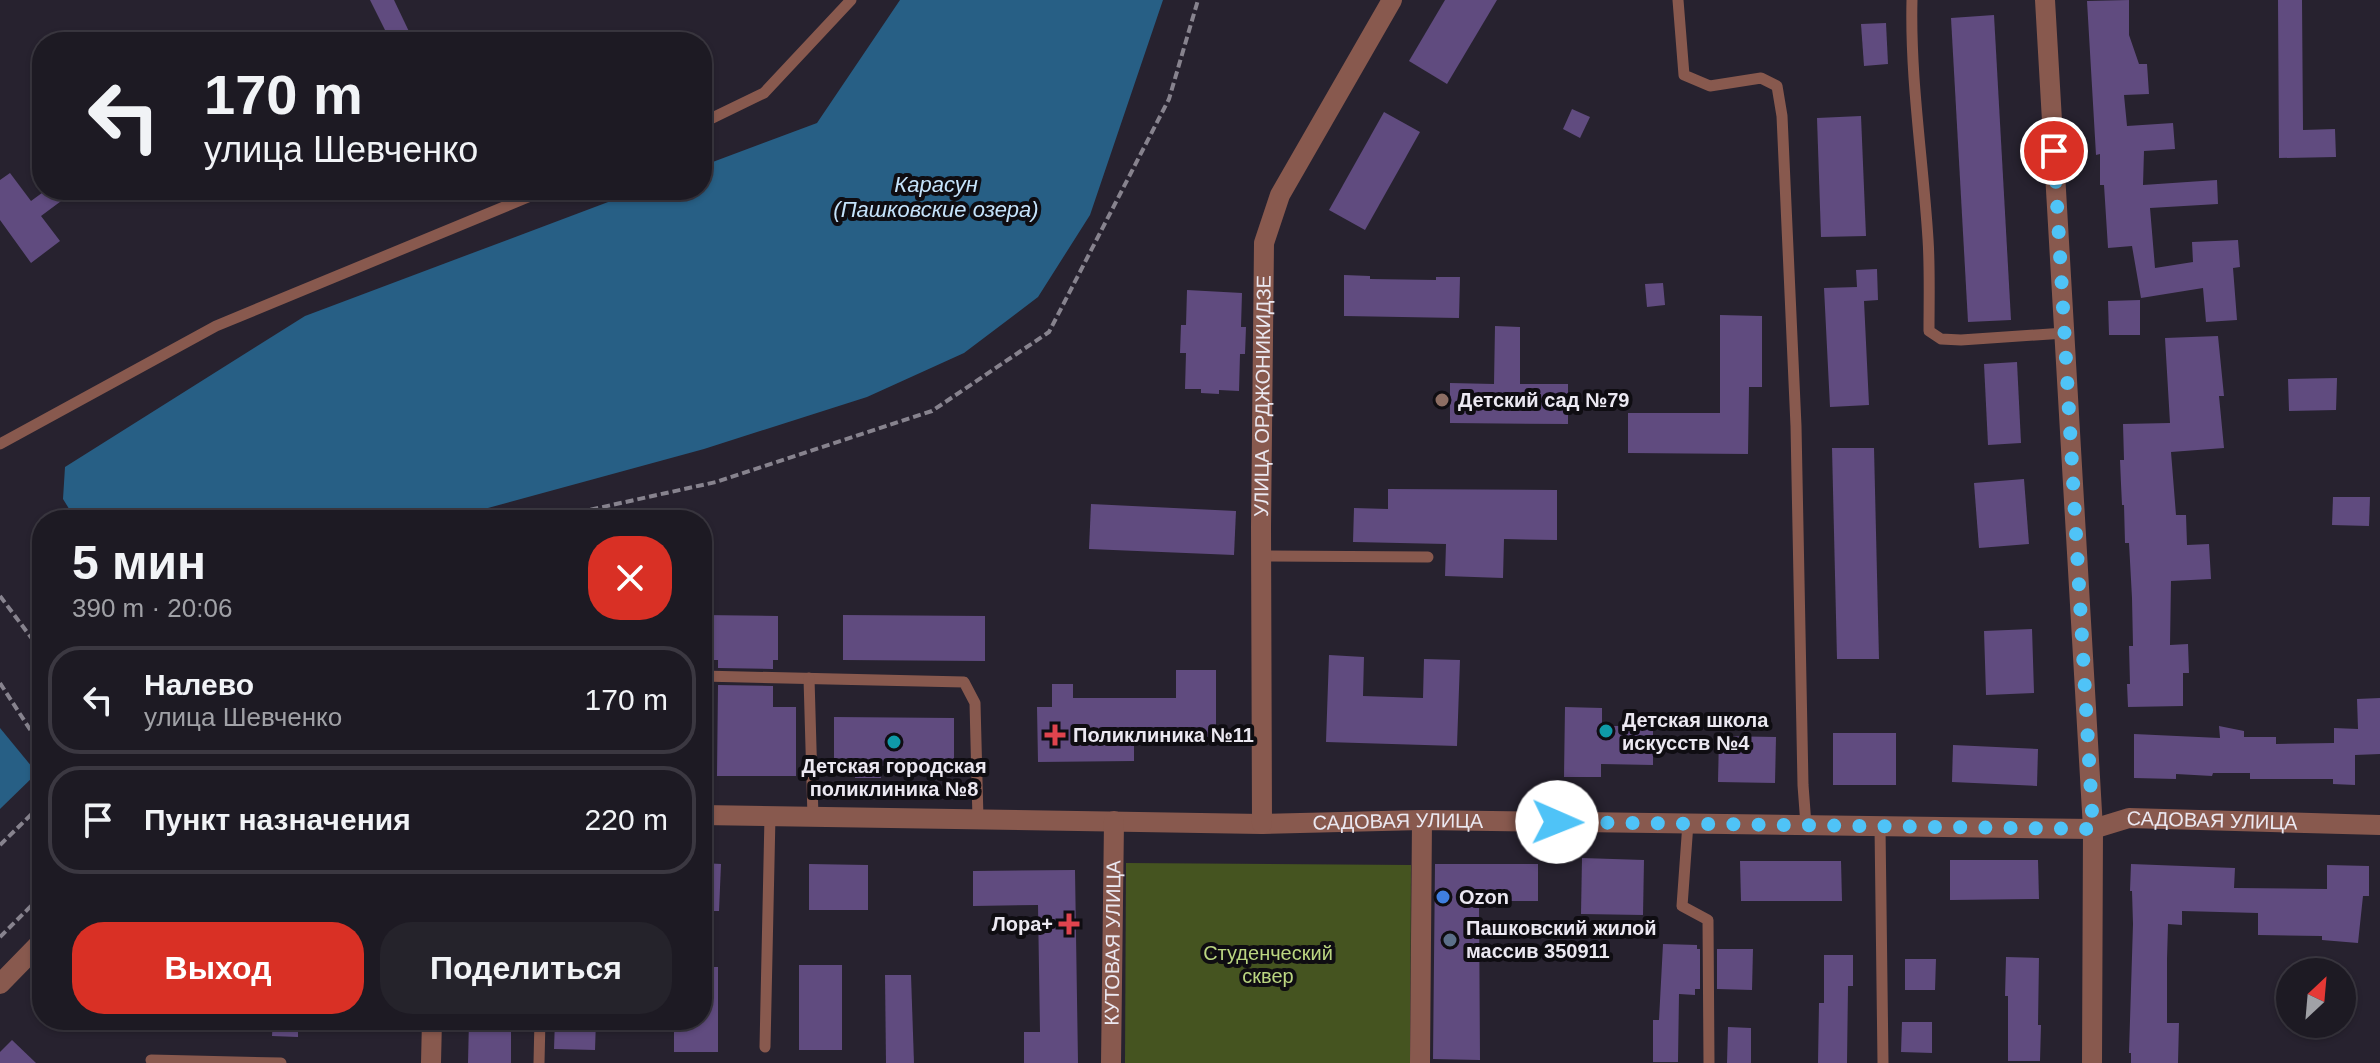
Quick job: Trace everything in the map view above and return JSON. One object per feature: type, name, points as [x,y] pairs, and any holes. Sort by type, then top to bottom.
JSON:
[{"type":"street","name":"УЛИЦА ОРДЖОНИКИДЗЕ","points":[[1262,824],[1264,243],[1280,195],[1392,0]]},
{"type":"street","points":[[2045,0],[2093,829],[2092,1063]]},
{"type":"street","name":"САДОВАЯ УЛИЦА","points":[[712,815],[1262,824],[1422,820],[2093,829],[2129,818],[2380,825]]},
{"type":"street","points":[[1420,1063],[1422,820]]},
{"type":"street","name":"КУТОВАЯ УЛИЦА","points":[[1111,1063],[1114,821]]},
{"type":"street","points":[[0,984],[32,951]]},
{"type":"street","points":[[431,1063],[432,1030]]},
{"type":"lane","points":[[712,118],[764,93],[851,0]]},
{"type":"lane","points":[[1678,0],[1684,75],[1710,86],[1761,78],[1777,86],[1782,116],[1796,426],[1806,825]]},
{"type":"lane","points":[[1912,0],[1918,132],[1928,240],[1929,331],[1941,339],[1961,340],[2065,333]]},
{"type":"lane","points":[[0,444],[216,326],[521,200]]},
{"type":"lane","points":[[1261,556],[1428,557]]},
{"type":"lane","points":[[712,676],[964,682],[975,703],[978,819]]},
{"type":"lane","points":[[809,678],[813,817]]},
{"type":"lane","points":[[765,1047],[770,816]]},
{"type":"lane","points":[[1688,823],[1682,906],[1708,920],[1709,1063]]},
{"type":"lane","points":[[1880,826],[1883,1063]]},
{"type":"lane","points":[[539,1063],[540,1030]]},
{"type":"lane","points":[[151,1060],[281,1063]]},
{"type":"path","points":[[589,510],[716,482],[932,411],[1049,332],[1169,99],[1198,0]]},
{"type":"path","points":[[0,596],[32,639]]},
{"type":"path","points":[[0,683],[32,733]]},
{"type":"path","points":[[0,845],[32,814]]},
{"type":"path","points":[[0,937],[32,905]]},
{"type":"green space","name":"Студенческий сквер","points":[[1126,863],[1411,865],[1410,1063],[1125,1063]]},
{"type":"water","name":"Карасун (Пашковские озера)","points":[[900,0],[1163,0],[1090,215],[1038,297],[964,353],[867,397],[704,449],[481,510],[70,510],[63,499],[65,467],[305,316],[613,200],[712,200],[712,162],[817,123]]},
{"type":"water","points":[[0,728],[32,767],[32,778],[0,809]]},
{"type":"building","points":[[370,0],[394,0],[409,32],[386,32]]},
{"type":"building","points":[[1445,0],[1497,0],[1447,84],[1409,61]]},
{"type":"building","points":[[2129,0],[2129,35],[2139,64],[2147,64],[2149,94],[2124,95],[2127,126],[2173,123],[2175,149],[2144,151],[2143,185],[2217,180],[2218,204],[2150,208],[2155,268],[2193,262],[2192,242],[2238,240],[2240,267],[2233,268],[2237,320],[2206,322],[2203,288],[2141,298],[2132,246],[2108,248],[2104,185],[2100,185],[2100,154],[2096,155],[2087,1]]},
{"type":"building","points":[[2278,0],[2302,0],[2303,130],[2335,129],[2336,157],[2279,158]]},
{"type":"building","points":[[1994,15],[2011,320],[1968,322],[1951,18]]},
{"type":"building","points":[[1886,23],[1888,64],[1864,66],[1861,24]]},
{"type":"building","points":[[1572,109],[1590,117],[1580,138],[1563,129]]},
{"type":"building","points":[[1384,112],[1420,132],[1365,230],[1329,210]]},
{"type":"building","points":[[1861,116],[1866,236],[1821,237],[1817,118]]},
{"type":"building","points":[[10,173],[31,201],[63,200],[41,216],[60,241],[31,263],[0,220],[0,180]]},
{"type":"building","points":[[1877,269],[1878,300],[1864,301],[1869,405],[1830,407],[1824,288],[1857,287],[1856,270]]},
{"type":"building","points":[[1344,275],[1370,276],[1370,279],[1436,280],[1436,277],[1460,277],[1459,318],[1344,316]]},
{"type":"building","points":[[1663,283],[1665,305],[1647,307],[1645,284]]},
{"type":"building","points":[[1187,290],[1242,293],[1241,327],[1246,327],[1245,354],[1240,354],[1239,391],[1219,390],[1219,394],[1185,389],[1186,353],[1180,353],[1181,325],[1186,325]]},
{"type":"building","points":[[2140,300],[2140,335],[2109,335],[2108,301]]},
{"type":"building","points":[[1720,315],[1762,316],[1762,387],[1749,387],[1748,454],[1628,453],[1628,413],[1720,413]]},
{"type":"building","points":[[1495,326],[1520,327],[1520,384],[1568,384],[1568,424],[1450,423],[1450,383],[1494,384]]},
{"type":"building","points":[[2218,336],[2224,396],[2219,396],[2224,448],[2171,452],[2176,515],[2186,515],[2187,545],[2209,544],[2211,579],[2171,581],[2170,645],[2188,644],[2189,673],[2183,673],[2183,706],[2128,707],[2129,646],[2133,646],[2129,543],[2125,543],[2121,484],[2123,424],[2170,423],[2165,338]]},
{"type":"building","points":[[2017,362],[2021,443],[1988,445],[1984,364]]},
{"type":"building","points":[[2337,378],[2336,410],[2289,411],[2288,379]]},
{"type":"building","points":[[1832,448],[1874,448],[1879,659],[1837,659]]},
{"type":"building","points":[[2024,479],[2029,544],[1979,548],[1974,483]]},
{"type":"building","points":[[1388,489],[1557,490],[1557,540],[1504,539],[1503,578],[1445,576],[1446,544],[1353,542],[1354,508],[1388,509]]},
{"type":"building","points":[[2333,497],[2370,497],[2369,526],[2332,525]]},
{"type":"building","points":[[1091,504],[1236,511],[1234,555],[1089,549]]},
{"type":"building","points":[[712,615],[778,616],[778,660],[773,660],[773,669],[718,668],[718,660],[712,660]]},
{"type":"building","points":[[843,615],[985,616],[985,661],[843,660]]},
{"type":"building","points":[[2032,629],[2034,693],[1986,695],[1984,631]]},
{"type":"building","points":[[1329,655],[1364,657],[1363,696],[1423,698],[1424,659],[1460,660],[1457,746],[1326,742]]},
{"type":"building","points":[[1176,670],[1216,670],[1216,744],[1134,743],[1134,761],[1038,762],[1037,707],[1052,707],[1052,684],[1073,684],[1073,698],[1176,698]]},
{"type":"building","points":[[718,685],[773,686],[773,707],[796,707],[796,776],[717,776]]},
{"type":"building","points":[[2380,698],[2380,754],[2355,755],[2355,785],[2333,784],[2333,779],[2250,779],[2250,773],[2213,773],[2212,776],[2176,774],[2176,779],[2134,778],[2134,734],[2220,738],[2219,726],[2244,731],[2244,737],[2276,737],[2276,744],[2334,743],[2334,728],[2358,729],[2357,699]]},
{"type":"building","points":[[1565,707],[1602,708],[1602,726],[1653,726],[1653,765],[1601,764],[1601,777],[1564,777]]},
{"type":"building","name":"Детская городская поликлиника №8","points":[[834,717],[954,718],[954,767],[880,766],[881,778],[855,778],[855,766],[834,766]]},
{"type":"building","points":[[1833,733],[1896,733],[1896,785],[1833,785]]},
{"type":"building","points":[[1719,736],[1776,737],[1775,783],[1718,782]]},
{"type":"building","points":[[1953,745],[2038,749],[2037,786],[1952,782]]},
{"type":"building","points":[[1582,858],[1644,860],[1643,915],[1581,914]]},
{"type":"building","points":[[1950,860],[2038,860],[2039,899],[1950,900]]},
{"type":"building","points":[[1740,861],[1841,861],[1842,901],[1741,901]]},
{"type":"building","points":[[712,864],[721,864],[719,911],[712,911]]},
{"type":"building","points":[[809,864],[868,865],[868,910],[809,910]]},
{"type":"building","points":[[1435,864],[1538,864],[1538,901],[1479,901],[1480,1060],[1433,1059]]},
{"type":"building","points":[[2131,864],[2235,868],[2234,888],[2327,889],[2327,865],[2369,866],[2369,896],[2363,896],[2358,943],[2322,940],[2322,936],[2258,935],[2258,913],[2182,911],[2182,925],[2168,924],[2167,959],[2167,1023],[2179,1023],[2178,1063],[2131,1063]]},
{"type":"building","points":[[1075,870],[1078,1063],[1024,1063],[1024,1032],[1040,1032],[1038,905],[973,906],[973,871]]},
{"type":"building","points":[[1663,944],[1697,945],[1700,949],[1700,989],[1695,989],[1695,995],[1679,994],[1678,1062],[1653,1062],[1653,1020],[1659,1020]]},
{"type":"building","points":[[1717,949],[1753,949],[1752,990],[1717,989]]},
{"type":"building","points":[[1824,955],[1853,955],[1853,986],[1848,986],[1847,1063],[1818,1063],[1819,1003],[1824,1003]]},
{"type":"building","points":[[2006,957],[2039,958],[2040,1061],[2008,1061]]},
{"type":"building","points":[[1905,959],[1936,959],[1935,990],[1905,990]]},
{"type":"building","points":[[799,965],[842,965],[842,1050],[799,1050]]},
{"type":"building","points":[[712,967],[718,967],[718,1052],[674,1052],[674,1030],[712,1030]]},
{"type":"building","points":[[885,975],[911,975],[914,1063],[886,1063]]},
{"type":"building","points":[[1902,1022],[1932,1022],[1932,1053],[1901,1052]]},
{"type":"building","points":[[1728,1027],[1751,1028],[1751,1063],[1727,1063]]},
{"type":"building","points":[[272,1030],[298,1030],[298,1037],[272,1036]]},
{"type":"building","points":[[469,1030],[511,1030],[511,1063],[468,1063]]},
{"type":"building","points":[[555,1030],[596,1030],[595,1050],[554,1049]]},
{"type":"building","points":[[12,1040],[36,1063],[0,1063],[0,1052]]},
{"type":"place","name":"Детский сад №79","points":[[1442,400]]},
{"type":"place","name":"Детская школа искусств №4","points":[[1606,731]]},
{"type":"place","name":"Поликлиника №11","points":[[1055,735]]},
{"type":"place","name":"Детская городская поликлиника №8","points":[[894,742]]},
{"type":"place","name":"Ozon","points":[[1443,897]]},
{"type":"place","name":"Лора+","points":[[1069,924]]},
{"type":"place","name":"Пашковский жилой массив 350911","points":[[1450,940]]},
{"type":"route","points":[[1557,822],[2093,829],[2054,151]]}]
